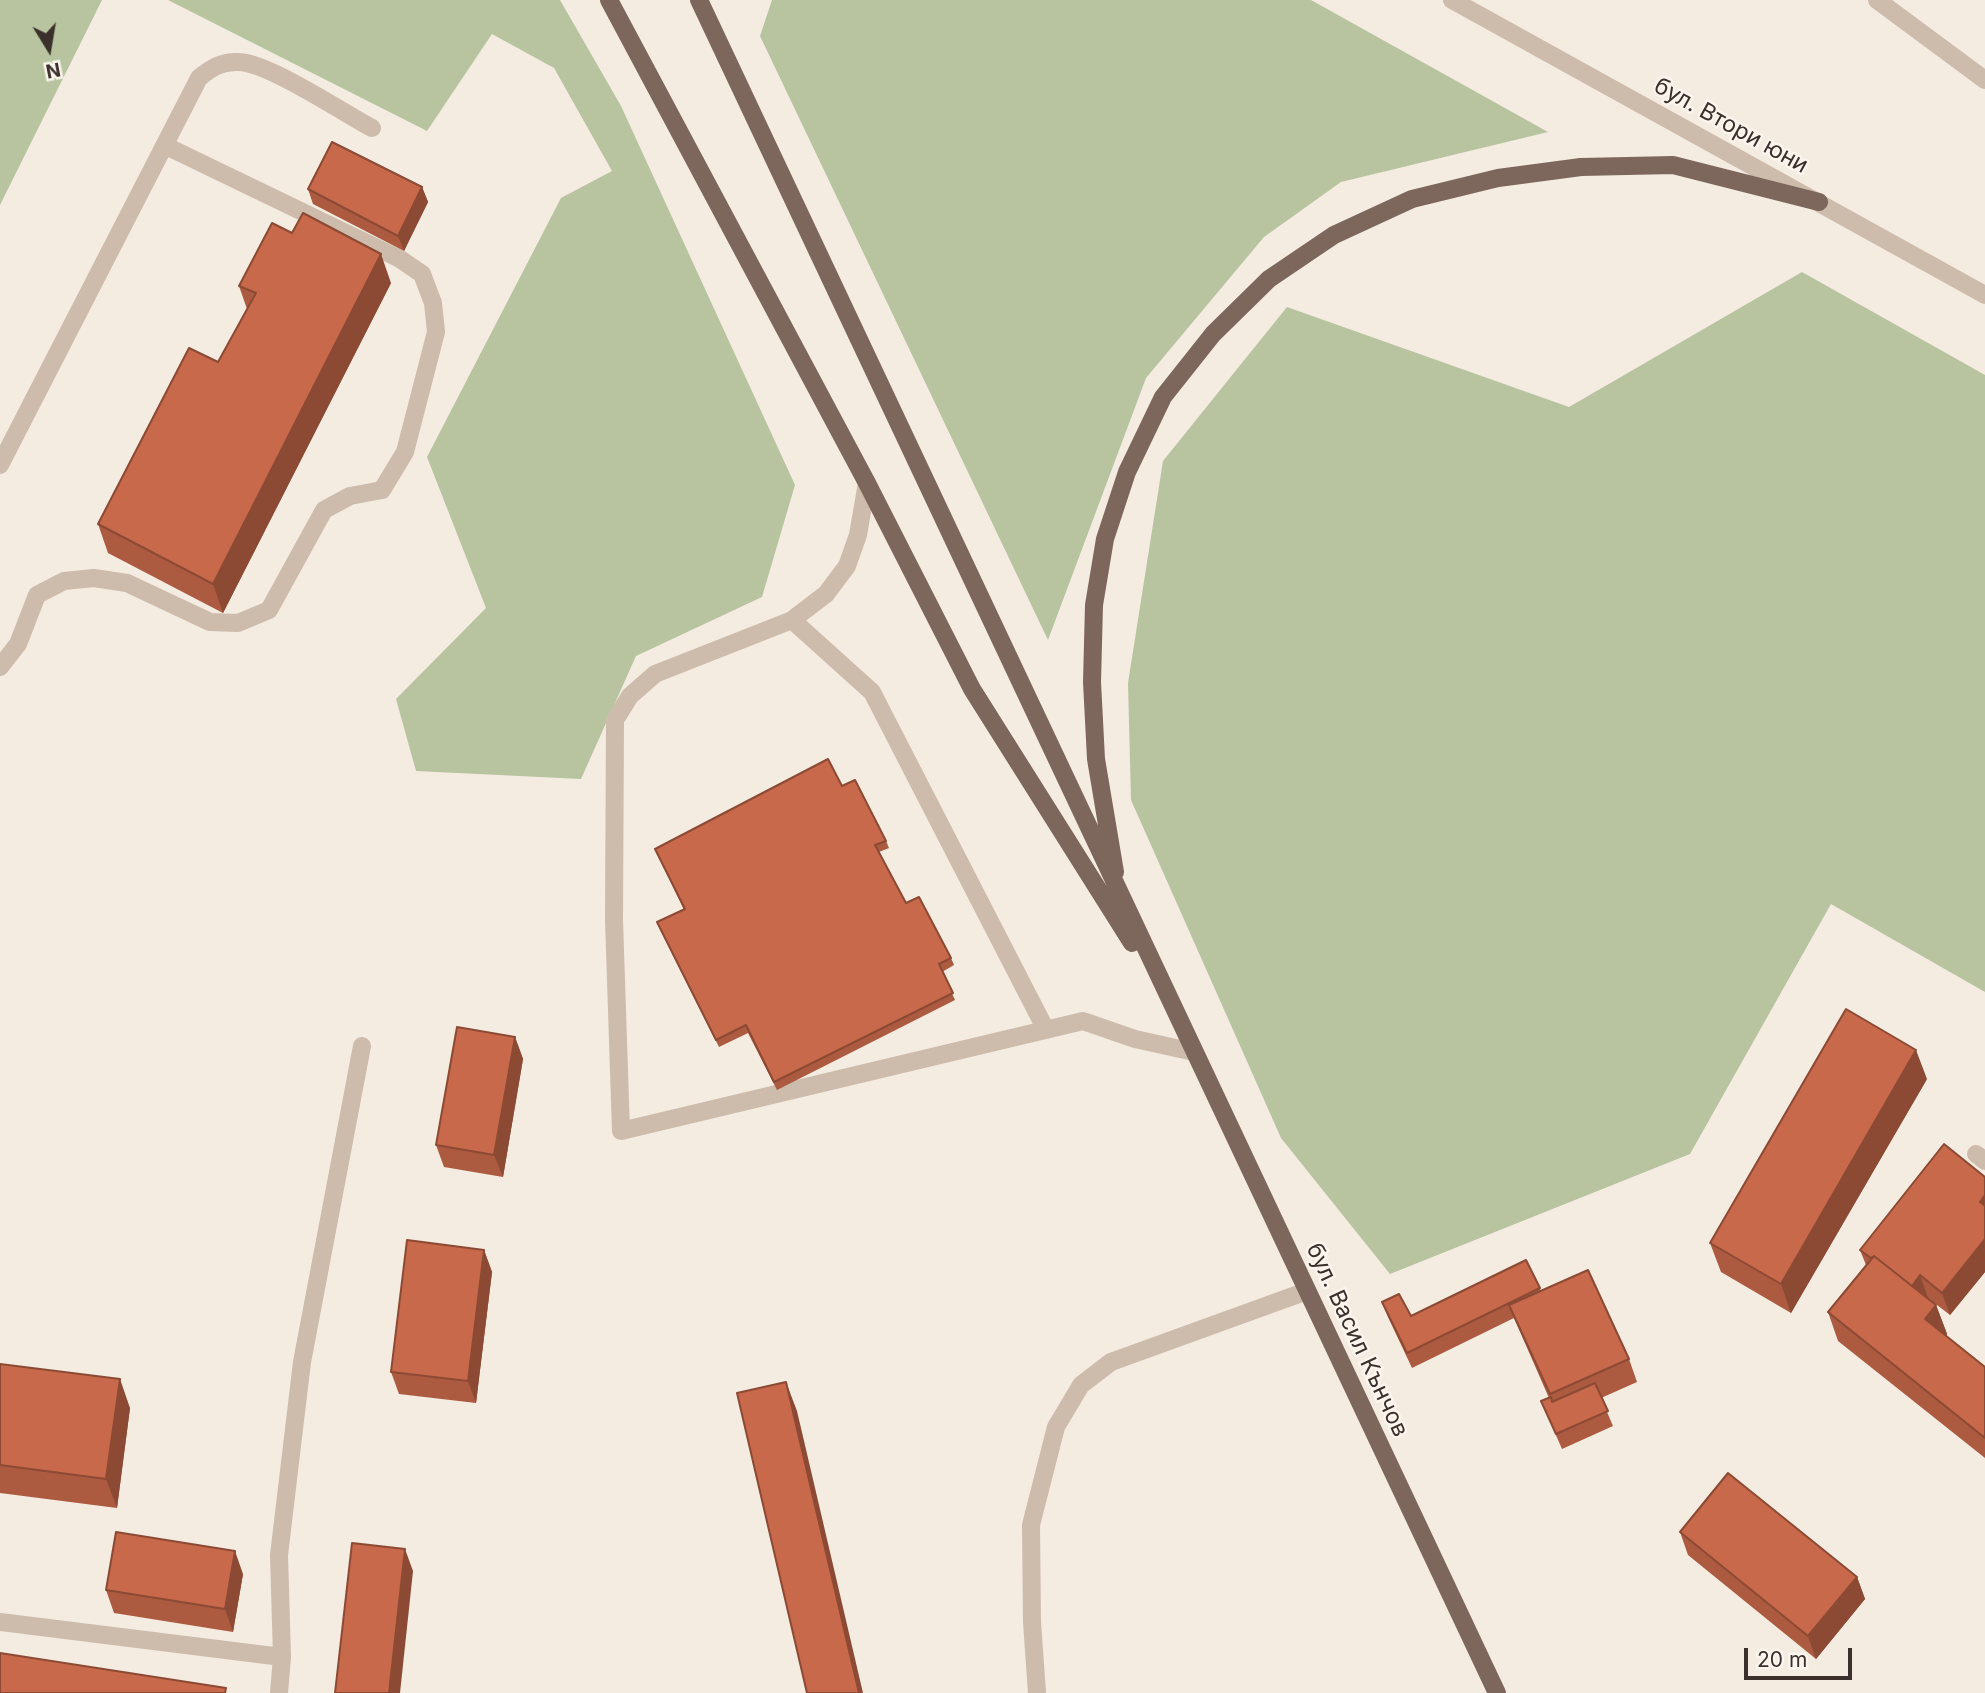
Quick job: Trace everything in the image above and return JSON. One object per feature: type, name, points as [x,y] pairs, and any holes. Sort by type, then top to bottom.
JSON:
[{"type":"main road","points":[[609,0],[867,483],[972,689],[1173,1009]]},
{"type":"main road","points":[[699,0],[1173,1009]]},
{"type":"main road","points":[[1118,892],[1097,759],[1092,682],[1094,605],[1105,539],[1128,472],[1163,397],[1213,334],[1269,279],[1334,235],[1412,199],[1498,178],[1581,167],[1674,165],[1819,202]]},
{"type":"main road","name":"бул. Васил Кънчов","points":[[1173,1009],[1497,1693]]},
{"type":"street","name":"бул. Втори юни","points":[[1452,0],[1985,295]]},
{"type":"street","points":[[1877,0],[1985,80]]},
{"type":"street","points":[[0,465],[199,78],[215,65],[239,62],[262,68],[372,128]]},
{"type":"street","points":[[0,667],[18,644],[37,595],[64,581],[94,578],[127,583],[210,622],[238,623],[269,610],[324,510],[350,496],[382,490],[405,452],[436,332],[433,303],[422,274],[388,253],[166,146]]},
{"type":"street","points":[[867,483],[858,535],[847,566],[826,594],[792,620],[655,674],[629,696],[615,720],[614,920],[621,1131],[1083,1020],[1135,1040],[1194,1052]]},
{"type":"street","points":[[792,620],[872,692],[1046,1030]]},
{"type":"street","points":[[279,1693],[282,1657],[279,1555],[302,1362],[362,1046]]},
{"type":"street","points":[[1037,1693],[1031,1622],[1031,1525],[1056,1427],[1081,1385],[1111,1362],[1307,1291]]},
{"type":"street","points":[[0,1622],[282,1657]]},
{"type":"green space","points":[[0,0],[102,0],[0,205]]},
{"type":"green space","points":[[168,0],[560,0],[621,106],[795,485],[762,597],[636,656],[581,779],[416,771],[396,699],[486,608],[427,457],[561,198],[612,171],[554,68],[492,34],[427,131]]},
{"type":"green space","points":[[772,0],[1311,0],[1548,132],[1341,182],[1264,237],[1146,378],[1048,640],[760,36]]},
{"type":"green space","points":[[1802,272],[1985,375],[1985,992],[1831,904],[1690,1154],[1390,1274],[1281,1138],[1131,800],[1128,683],[1163,461],[1287,307],[1569,407]]},
{"type":"building","points":[[332,142],[422,187],[398,236],[308,189]]},
{"type":"building","points":[[303,213],[381,254],[213,584],[98,524],[189,348],[218,362],[256,293],[239,286],[272,223],[292,233]]},
{"type":"building","points":[[828,759],[842,786],[855,780],[886,841],[875,845],[906,903],[919,897],[951,958],[939,964],[953,993],[774,1082],[746,1025],[716,1040],[657,922],[685,909],[655,849]]},
{"type":"building","points":[[1846,1009],[1916,1050],[1781,1284],[1710,1243]]},
{"type":"building","points":[[457,1027],[515,1037],[494,1155],[436,1145]]},
{"type":"building","points":[[1944,1144],[1985,1177],[1985,1195],[1980,1202],[1985,1206],[1985,1239],[1942,1293],[1920,1275],[1912,1286],[1874,1256],[1871,1258],[1860,1250]]},
{"type":"building","points":[[407,1240],[484,1250],[468,1381],[391,1372]]},
{"type":"building","points":[[1874,1256],[1936,1305],[1925,1319],[1985,1367],[1985,1438],[1828,1312]]},
{"type":"building","points":[[1526,1260],[1540,1288],[1407,1353],[1382,1302],[1399,1294],[1411,1316]]},
{"type":"building","points":[[1588,1270],[1629,1359],[1550,1394],[1509,1305]]},
{"type":"building","points":[[0,1364],[120,1379],[106,1479],[0,1465]]},
{"type":"building","points":[[786,1382],[859,1693],[807,1693],[737,1393]]},
{"type":"building","points":[[1595,1383],[1608,1411],[1556,1434],[1541,1401],[1551,1397],[1552,1402]]},
{"type":"building","points":[[1728,1473],[1857,1577],[1808,1636],[1680,1532]]},
{"type":"building","points":[[116,1532],[235,1551],[225,1609],[106,1590]]},
{"type":"building","points":[[352,1543],[405,1549],[389,1693],[335,1693]]},
{"type":"building","points":[[0,1653],[226,1688],[225,1693],[0,1693]]}]
